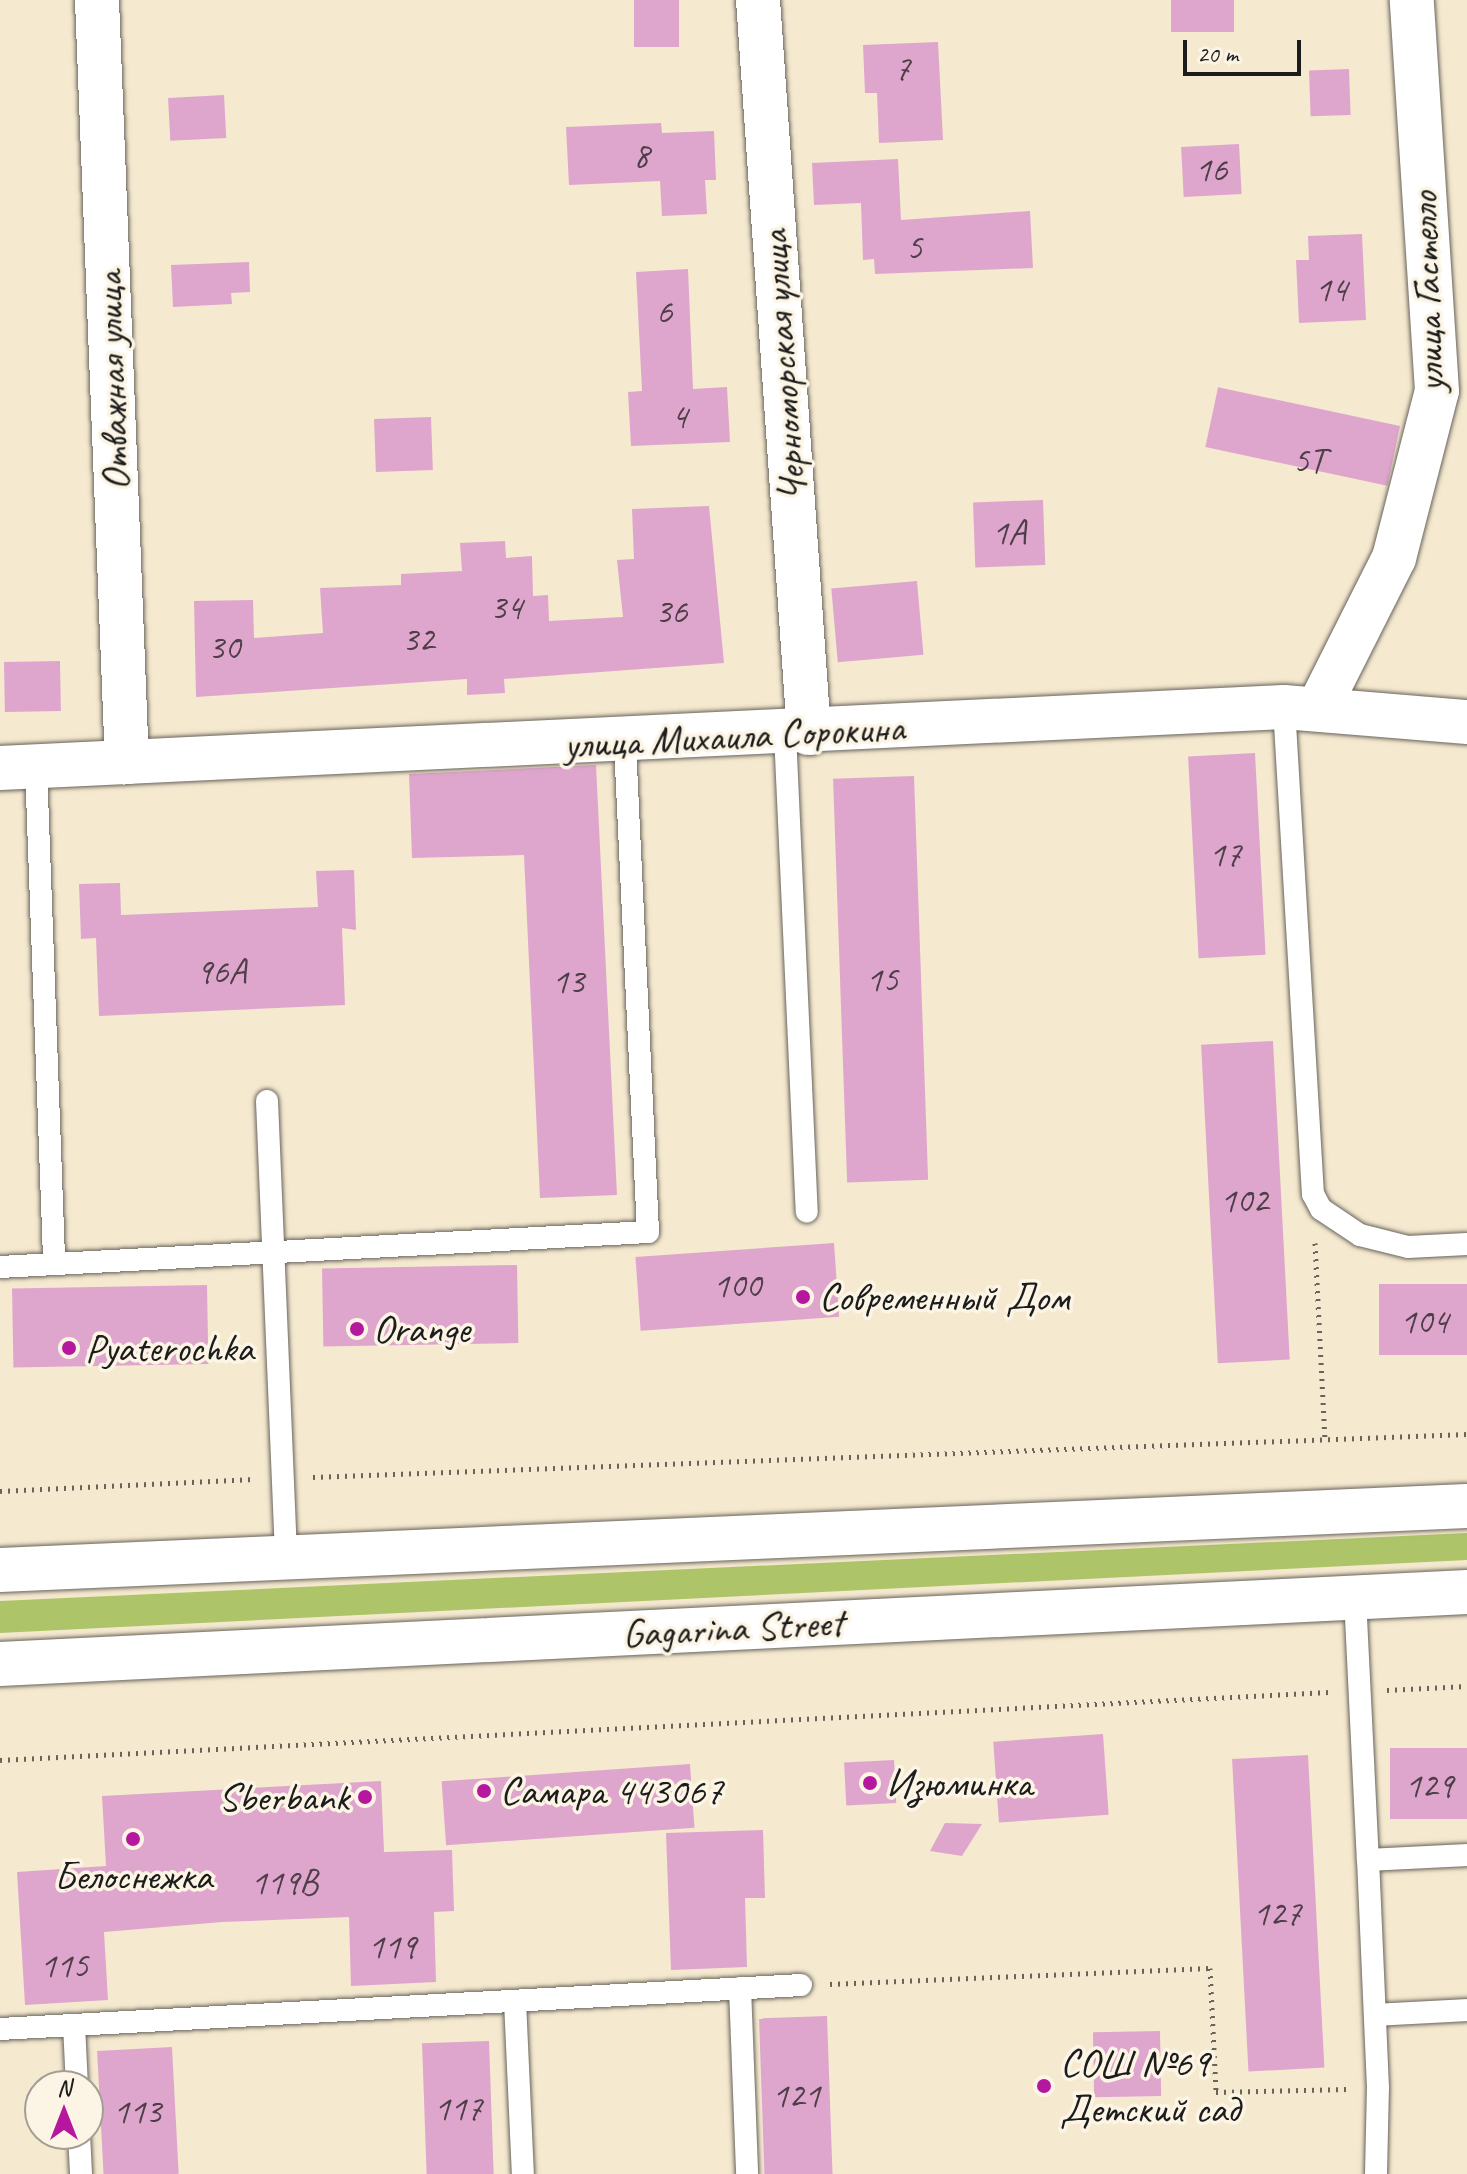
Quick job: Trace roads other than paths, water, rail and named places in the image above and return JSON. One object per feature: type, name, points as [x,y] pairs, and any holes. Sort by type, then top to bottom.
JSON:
[{"type":"street","name":"Отважная улица","points":[[97,0],[127,762]]},
{"type":"street","name":"Черноморская улица","points":[[758,0],[797,733]]},
{"type":"street","name":"улица Гастелло","points":[[1301,707],[1394,558],[1452,390],[1412,0]]},
{"type":"street","name":"улица Михаила Сорокина","points":[[18,768],[1301,707],[1467,722]]},
{"type":"street","points":[[0,1570],[286,1554],[1467,1506]]},
{"type":"street","name":"Gagarina Street","points":[[0,1664],[1467,1592]]},
{"type":"lane","points":[[1301,707],[1313,1194],[1321,1209],[1360,1235],[1408,1247],[1467,1244]]},
{"type":"lane","points":[[797,733],[807,1211]]},
{"type":"lane","points":[[0,1267],[648,1232],[625,741]]},
{"type":"lane","points":[[18,768],[54,1264]]},
{"type":"lane","points":[[267,1101],[286,1554]]},
{"type":"lane","points":[[1355,1597],[1362,1691],[1378,2088],[1376,2174]]},
{"type":"lane","points":[[1368,1860],[1467,1855]]},
{"type":"lane","points":[[0,2029],[801,1985]]},
{"type":"lane","points":[[740,1988],[747,2174]]},
{"type":"lane","points":[[515,2001],[523,2174]]},
{"type":"lane","points":[[1375,2015],[1467,2010]]},
{"type":"lane","points":[[74,2025],[76,2070]]},
{"type":"lane","points":[[80,2150],[81,2174]]},
{"type":"place","name":"Современный Дом","points":[[803,1297]]},
{"type":"place","name":"Orange","points":[[357,1329]]},
{"type":"place","name":"Pyaterochka","points":[[69,1348]]},
{"type":"place","name":"Изюминка","points":[[870,1783]]},
{"type":"place","name":"Самара 443067","points":[[484,1791]]},
{"type":"place","name":"Sberbank","points":[[365,1797]]},
{"type":"place","name":"Белоснежка","points":[[133,1839]]},
{"type":"place","name":"СОШ №69 Детский сад","points":[[1044,2086]]}]
